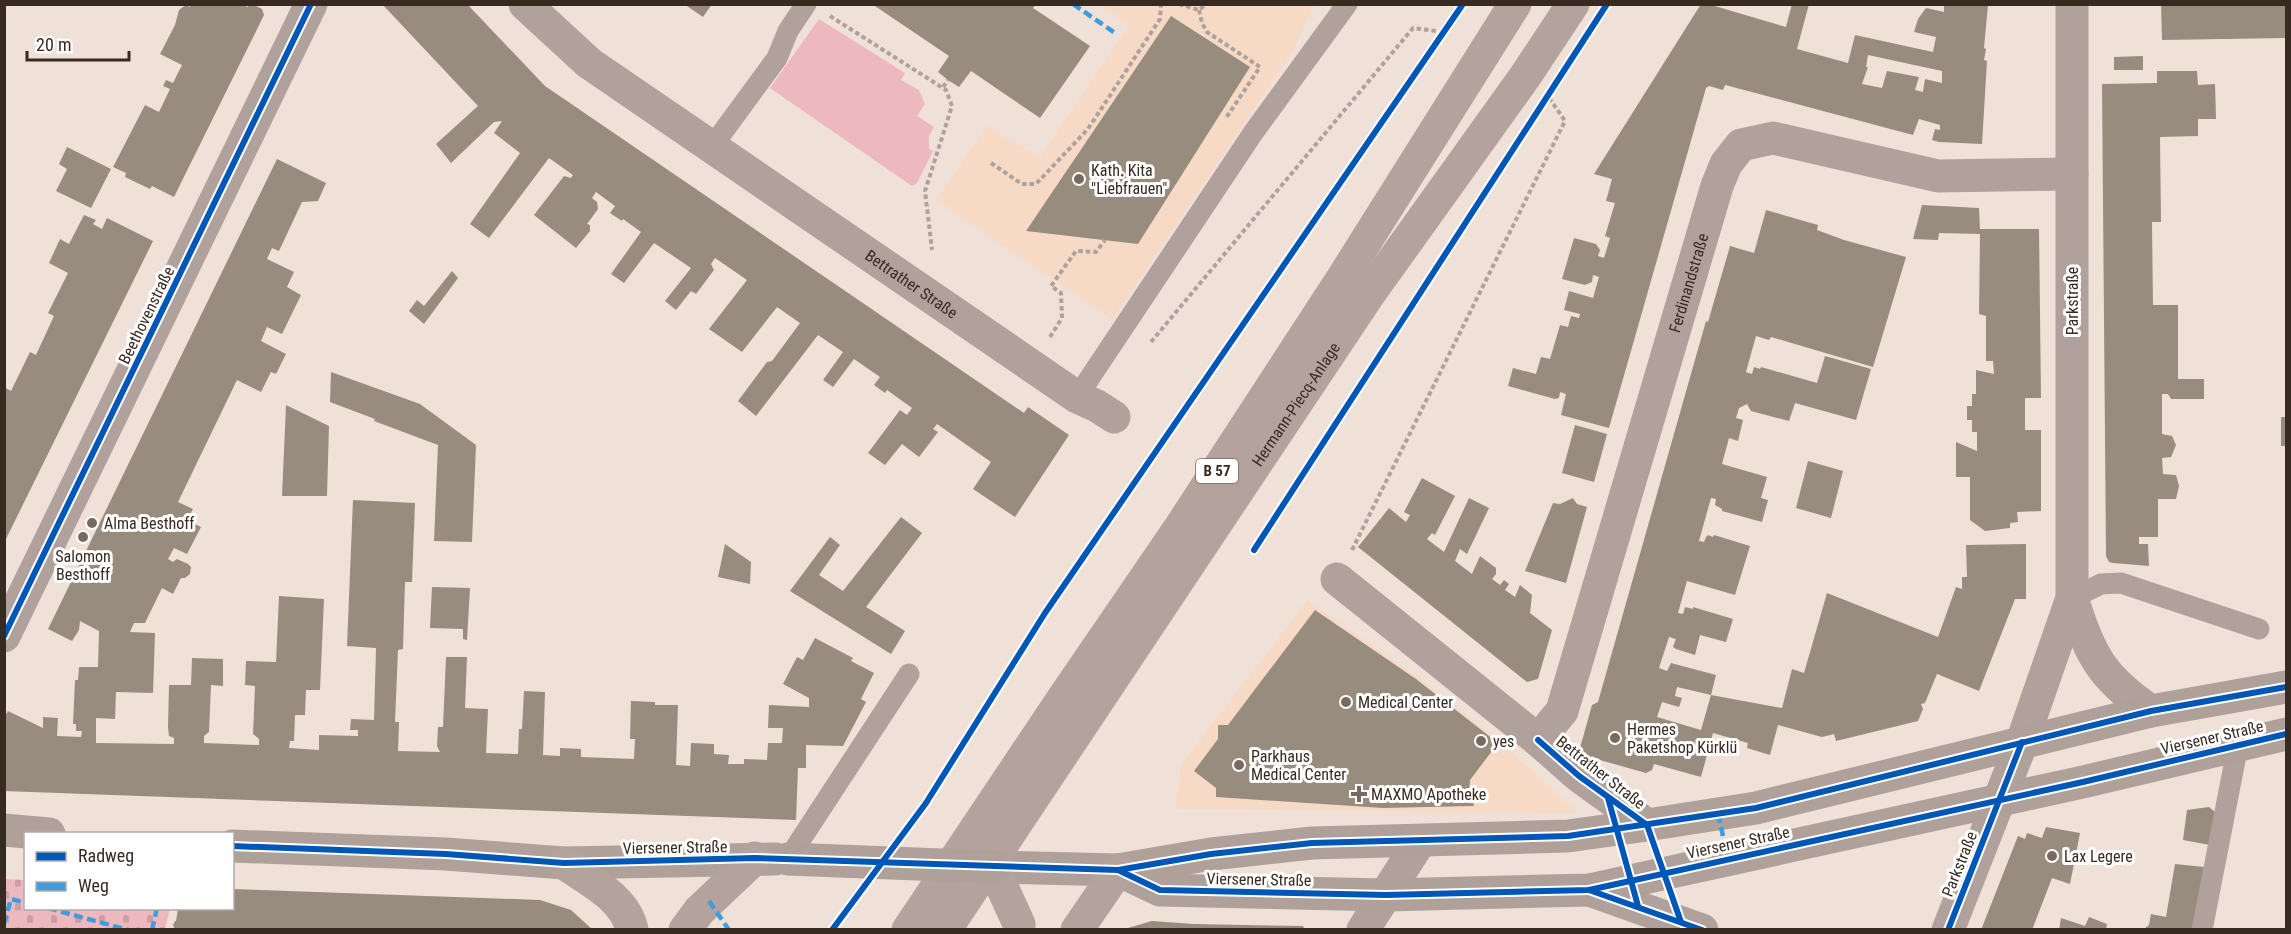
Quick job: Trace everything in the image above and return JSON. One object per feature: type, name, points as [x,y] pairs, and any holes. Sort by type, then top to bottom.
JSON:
[{"type":"main road","name":"Hermann-Piecq-Anlage","points":[[908,930],[1181,526],[1342,279],[1515,4]]},
{"type":"main road","name":"Hermann-Piecq-Anlage","points":[[945,930],[1367,297],[1526,75],[1573,4]]},
{"type":"main road","name":"Viersener Straße","points":[[234,846],[446,854],[564,863],[755,858],[1118,870],[1211,854],[1312,843],[1420,842],[1568,836],[1756,808],[2151,711],[2286,687]]},
{"type":"main road","name":"Viersener Straße","points":[[1118,870],[1160,890],[1386,896],[1589,890],[2000,800],[2286,734]]},
{"type":"main road","points":[[4,830],[26,832]]},
{"type":"main road","points":[[685,930],[699,910],[755,858]]},
{"type":"main road","points":[[564,863],[617,901],[631,922],[632,930]]},
{"type":"main road","points":[[993,867],[1019,924],[1019,930]]},
{"type":"main road","points":[[1077,930],[1118,870]]},
{"type":"street","name":"Beethovenstraße","points":[[4,636],[311,4]]},
{"type":"street","name":"Bettrather Straße","points":[[525,4],[589,63],[1031,365],[1077,396],[1114,417]]},
{"type":"street","name":"Parkstraße","points":[[2072,4],[2072,598],[2087,644],[2095,659],[2119,686],[2151,711]]},
{"type":"street","name":"Ferdinandstraße","points":[[1538,740],[1562,711],[1718,186],[1726,164],[1741,145],[1773,138],[1938,176],[2072,174]]},
{"type":"street","name":"Bettrather Straße","points":[[1337,579],[1538,740],[1579,776],[1647,825]]},
{"type":"street","name":"Parkstraße","points":[[1948,930],[2022,742],[2072,598]]},
{"type":"street","points":[[1363,930],[1420,842]]},
{"type":"street","points":[[1589,890],[1702,930]]},
{"type":"lane","points":[[1077,396],[1253,133],[1347,4]]},
{"type":"lane","points":[[711,148],[777,58],[788,31],[814,8]]},
{"type":"lane","points":[[2072,598],[2101,584],[2121,583],[2259,629]]},
{"type":"lane","points":[[788,859],[909,674]]},
{"type":"lane","points":[[2202,930],[2238,745]]},
{"type":"path","points":[[991,163],[1022,184],[1036,184],[1088,129],[1160,19],[1161,4]]},
{"type":"path","points":[[1179,4],[1199,10]]},
{"type":"path","points":[[1199,10],[1206,4]]},
{"type":"path","points":[[814,8],[946,90],[952,106],[925,191],[932,250]]},
{"type":"path","points":[[1199,10],[1207,32],[1260,67],[1221,126]]},
{"type":"path","points":[[1149,344],[1413,28],[1444,32]]},
{"type":"path","points":[[943,87],[948,80]]},
{"type":"path","points":[[1337,579],[1565,121],[1547,96]]},
{"type":"path","points":[[1031,365],[1062,318],[1060,293],[1051,286],[1076,251],[1096,252],[1105,240]]},
{"type":"shaded area","name":"Kath. Kita \"Liebfrauen\"","points":[[1100,5],[1314,5],[1293,51],[1112,320],[936,200],[987,126],[1040,157],[1129,25]]},
{"type":"shaded area","name":"Medical Center","points":[[1307,600],[1418,677],[1502,743],[1578,813],[1175,809],[1181,765]]},
{"type":"green space","points":[[819,19],[905,73],[901,80],[919,90],[925,104],[917,116],[934,127],[929,136],[929,149],[933,151],[917,183],[912,186],[770,88]]},
{"type":"green space","points":[[5,879],[24,880],[24,910],[170,910],[165,929],[5,929]]},
{"type":"building","points":[[191,4],[242,4],[247,7],[252,4],[262,9],[264,15],[174,197],[152,186],[150,189],[125,177],[126,173],[113,167],[145,105],[159,112],[170,89],[163,86],[166,80],[173,83],[182,65],[160,54],[175,25],[179,10],[186,5],[190,7]]},
{"type":"building","points":[[382,4],[467,4],[545,86],[1024,413],[1028,407],[1069,435],[1015,517],[973,489],[991,462],[937,424],[933,429],[938,432],[919,457],[902,444],[885,465],[868,453],[900,410],[907,415],[912,408],[887,390],[885,393],[874,385],[880,377],[854,359],[833,387],[823,380],[843,352],[818,335],[756,416],[738,401],[800,323],[777,307],[742,352],[709,329],[747,280],[715,258],[711,264],[714,270],[696,294],[691,291],[676,310],[665,301],[691,268],[654,243],[624,283],[611,274],[641,232],[610,213],[615,206],[596,192],[592,198],[597,202],[598,209],[587,224],[590,225],[590,231],[576,248],[534,215],[564,176],[571,178],[573,175],[549,158],[489,238],[470,224],[520,153],[494,133],[502,121],[494,122],[451,163],[436,144],[478,106]]},
{"type":"building","points":[[684,4],[712,4],[703,17]]},
{"type":"building","points":[[872,4],[1036,4],[1033,8],[1090,46],[1040,118],[971,71],[959,87],[948,80],[938,72],[949,56]]},
{"type":"building","points":[[1701,4],[1708,4],[1786,27],[1792,4],[1809,4],[1797,49],[1848,63],[1855,35],[1933,52],[1936,37],[1914,32],[1918,19],[1926,8],[1944,12],[1944,5],[1988,5],[1984,48],[1986,49],[1984,60],[1987,61],[1982,144],[1932,140],[1935,129],[1940,130],[1940,125],[1919,119],[1913,135],[1725,85],[1723,90],[1709,86],[1706,88],[1609,428],[1561,415],[1566,394],[1560,392],[1559,398],[1555,399],[1508,386],[1513,368],[1536,374],[1541,357],[1550,359],[1560,325],[1568,327],[1571,316],[1579,318],[1580,314],[1564,310],[1569,291],[1593,298],[1599,277],[1593,275],[1592,282],[1585,285],[1562,279],[1574,238],[1596,244],[1600,250],[1598,256],[1604,258],[1610,238],[1605,236],[1615,203],[1606,201],[1612,179],[1594,174]],"holes":[[[1868,55],[1942,71],[1942,83],[1925,79],[1923,92],[1915,90],[1919,77],[1887,71],[1882,88],[1862,84],[1868,67],[1866,67]]]},
{"type":"building","points":[[2161,4],[2286,4],[2286,38],[2162,40]]},
{"type":"building","points":[[1171,16],[1250,67],[1138,244],[1026,231]]},
{"type":"building","points":[[2143,56],[2143,70],[2114,70],[2114,57]]},
{"type":"building","points":[[2157,71],[2197,71],[2198,85],[2215,84],[2216,119],[2198,119],[2198,136],[2160,137],[2161,222],[2152,222],[2153,305],[2178,305],[2178,379],[2204,379],[2204,399],[2171,399],[2168,394],[2162,394],[2162,434],[2172,436],[2176,445],[2171,457],[2162,458],[2163,474],[2176,475],[2179,486],[2176,499],[2158,499],[2158,537],[2139,537],[2139,544],[2148,544],[2149,566],[2113,563],[2109,562],[2106,556],[2102,84],[2157,83]]},
{"type":"building","points":[[67,147],[111,169],[91,208],[56,191],[67,169],[59,164]]},
{"type":"building","points":[[277,159],[326,183],[318,201],[302,202],[279,251],[272,248],[267,259],[294,272],[287,287],[301,295],[282,334],[267,327],[261,341],[286,354],[276,374],[271,372],[261,392],[237,380],[178,502],[193,509],[187,520],[201,527],[187,554],[174,548],[168,559],[173,562],[177,559],[188,564],[191,567],[190,574],[181,578],[173,594],[162,588],[145,623],[134,623],[130,632],[155,633],[153,693],[116,692],[115,719],[96,718],[96,743],[174,744],[174,738],[169,736],[168,727],[169,685],[191,685],[192,658],[223,659],[223,686],[211,685],[209,732],[204,736],[204,743],[259,745],[259,739],[253,734],[255,686],[245,685],[246,661],[276,662],[279,596],[324,599],[320,690],[306,690],[305,715],[295,715],[294,741],[290,741],[289,748],[319,750],[319,735],[358,736],[358,730],[350,730],[351,719],[374,720],[376,648],[347,646],[353,500],[415,503],[412,582],[405,582],[403,649],[398,650],[395,722],[399,722],[398,751],[440,752],[437,746],[438,727],[443,727],[446,657],[467,657],[465,708],[488,709],[486,753],[518,754],[524,691],[545,692],[543,755],[560,756],[560,748],[581,749],[581,757],[634,759],[635,739],[630,739],[631,701],[655,702],[655,705],[678,705],[676,765],[690,766],[691,743],[714,744],[714,754],[729,755],[728,764],[744,764],[744,759],[767,760],[768,743],[782,743],[783,728],[768,728],[769,705],[809,707],[809,698],[783,684],[797,657],[803,660],[815,638],[853,658],[851,661],[874,673],[861,699],[866,702],[843,746],[806,745],[806,768],[798,768],[796,820],[4,791],[4,718],[8,711],[43,728],[43,717],[58,718],[57,736],[81,737],[82,731],[76,731],[76,724],[73,724],[75,680],[78,680],[79,667],[98,667],[99,631],[80,621],[79,630],[72,641],[48,629]]},
{"type":"building","points":[[1922,205],[1979,208],[1980,229],[2039,229],[2041,398],[2025,398],[2025,430],[2041,430],[2041,511],[2017,512],[2018,522],[2010,523],[2010,528],[1985,531],[1970,520],[1970,477],[1956,477],[1956,442],[1977,451],[1977,432],[1972,432],[1972,420],[1967,420],[1967,406],[1972,406],[1972,394],[1976,394],[1976,370],[1994,374],[1993,361],[1986,361],[1986,316],[1979,314],[1980,234],[1939,233],[1938,240],[1913,239]]},
{"type":"building","points":[[1766,210],[1818,225],[1817,230],[1844,240],[1906,257],[1873,367],[1771,337],[1769,340],[1756,336],[1746,372],[1752,374],[1754,367],[1760,369],[1761,367],[1817,383],[1825,356],[1871,369],[1856,420],[1795,403],[1789,421],[1751,411],[1747,404],[1739,408],[1736,418],[1743,420],[1738,441],[1729,438],[1722,464],[1767,477],[1761,498],[1768,500],[1762,522],[1722,511],[1715,505],[1716,499],[1711,498],[1699,541],[1704,542],[1708,535],[1713,537],[1714,535],[1750,546],[1735,595],[1687,581],[1678,613],[1683,614],[1685,607],[1693,609],[1693,607],[1733,619],[1726,642],[1700,635],[1695,655],[1673,647],[1676,639],[1669,637],[1659,668],[1667,671],[1671,663],[1716,675],[1711,695],[1782,708],[1792,669],[1804,673],[1827,593],[1938,637],[1956,587],[1962,589],[1962,577],[1967,577],[1966,545],[2026,544],[2026,599],[2015,599],[1979,691],[1937,674],[1925,703],[1921,704],[1923,709],[1918,721],[1836,741],[1834,734],[1822,737],[1778,725],[1770,755],[1747,748],[1748,743],[1713,733],[1701,777],[1654,764],[1652,770],[1646,773],[1582,755],[1580,748],[1592,705],[1598,702],[1706,321],[1708,322],[1730,246],[1754,253]],"holes":[[[1677,687],[1711,695],[1701,730],[1657,717],[1662,702],[1679,707],[1682,698],[1675,696]]]},
{"type":"building","points":[[84,215],[96,220],[93,224],[102,229],[107,218],[153,241],[4,543],[4,387],[11,391],[30,352],[36,355],[54,316],[48,313],[68,273],[49,263],[60,239],[69,244]]},
{"type":"building","points":[[452,271],[458,278],[424,324],[409,311],[417,300],[424,306]]},
{"type":"building","points":[[331,372],[420,404],[476,445],[472,542],[434,541],[438,445],[330,402]]},
{"type":"building","points":[[286,405],[329,426],[327,496],[282,496]]},
{"type":"building","points":[[2281,417],[2286,417],[2286,446],[2281,446]]},
{"type":"building","points":[[1575,425],[1607,434],[1594,482],[1562,473]]},
{"type":"building","points":[[1808,461],[1843,471],[1831,518],[1796,508]]},
{"type":"building","points":[[1422,478],[1455,496],[1435,535],[1432,533],[1427,539],[1444,552],[1469,498],[1489,508],[1467,554],[1460,549],[1455,561],[1472,574],[1480,556],[1496,568],[1496,574],[1492,579],[1500,585],[1504,580],[1509,584],[1505,590],[1515,597],[1520,585],[1532,595],[1530,613],[1552,630],[1538,679],[1527,682],[1358,547],[1389,508],[1406,522],[1410,515],[1404,512]]},
{"type":"building","points":[[1573,498],[1577,504],[1587,507],[1566,583],[1525,571],[1553,503],[1560,504]]},
{"type":"building","points":[[901,517],[922,533],[866,607],[905,631],[891,654],[790,591],[830,537],[840,545],[819,575],[843,591]]},
{"type":"building","points":[[725,544],[751,562],[750,584],[718,577]]},
{"type":"building","points":[[432,587],[470,588],[467,640],[463,639],[463,629],[430,628]]},
{"type":"building","name":"Medical Center","points":[[1315,610],[1416,679],[1498,743],[1470,780],[1469,794],[1471,794],[1474,806],[1383,808],[1216,797],[1216,788],[1194,771],[1218,739],[1218,725],[1228,725]]},
{"type":"building","points":[[2209,807],[2215,812],[2210,845],[2183,840],[2187,810]]},
{"type":"building","points":[[2046,827],[2080,833],[2070,884],[2052,878],[2032,930],[1981,930],[2018,836],[2025,839],[2027,833],[2042,838]]},
{"type":"building","points":[[2175,864],[2204,867],[2194,930],[2143,930],[2149,925],[2151,914],[2166,917]]},
{"type":"building","points":[[234,889],[540,900],[571,910],[593,930],[175,930],[173,925],[178,910],[234,910]]},
{"type":"building","points":[[2089,917],[2107,924],[2106,930],[2059,930],[2061,918],[2085,926]]},
{"type":"building","points":[[1152,921],[1303,926],[1305,930],[1121,930]]},
{"type":"marked path","points":[[1073,4],[1115,33]]},
{"type":"marked path","points":[[1718,814],[1728,858]]},
{"type":"marked path","points":[[4,924],[11,899],[24,902]]},
{"type":"marked path","points":[[709,901],[729,930]]},
{"type":"marked path","points":[[55,910],[128,930]]},
{"type":"marked path","points":[[152,930],[157,910]]},
{"type":"cycle path","points":[[4,636],[311,4]]},
{"type":"cycle path","points":[[832,930],[926,803],[1045,613],[1463,4]]},
{"type":"cycle path","points":[[1254,550],[1607,4]]},
{"type":"cycle path","points":[[234,846],[446,854],[564,863],[755,858],[1118,870],[1211,854],[1312,843],[1568,836],[1756,808],[2151,711],[2286,687]]},
{"type":"cycle path","points":[[1118,870],[1160,890],[1386,895],[1589,890],[2083,782],[2286,734]]},
{"type":"cycle path","points":[[1538,740],[1579,776],[1647,825]]},
{"type":"cycle path","points":[[1948,930],[2022,742]]},
{"type":"cycle path","points":[[1608,798],[1638,906]]},
{"type":"cycle path","points":[[1647,825],[1681,922]]},
{"type":"cycle path","points":[[1589,890],[1702,930]]},
{"type":"place","name":"Kath. Kita \"Liebfrauen\"","points":[[1079,179]]},
{"type":"place","name":"Alma Besthoff","points":[[92,523]]},
{"type":"place","name":"Salomon Besthoff","points":[[83,537]]},
{"type":"place","name":"Medical Center","points":[[1346,702]]},
{"type":"place","name":"Hermes Paketshop Kürklü","points":[[1615,738]]},
{"type":"place","name":"yes","points":[[1481,741]]},
{"type":"place","name":"Parkhaus Medical Center","points":[[1239,765]]},
{"type":"place","name":"MAXMO Apotheke","points":[[1359,794]]},
{"type":"place","name":"Lax Legere","points":[[2052,856]]}]
